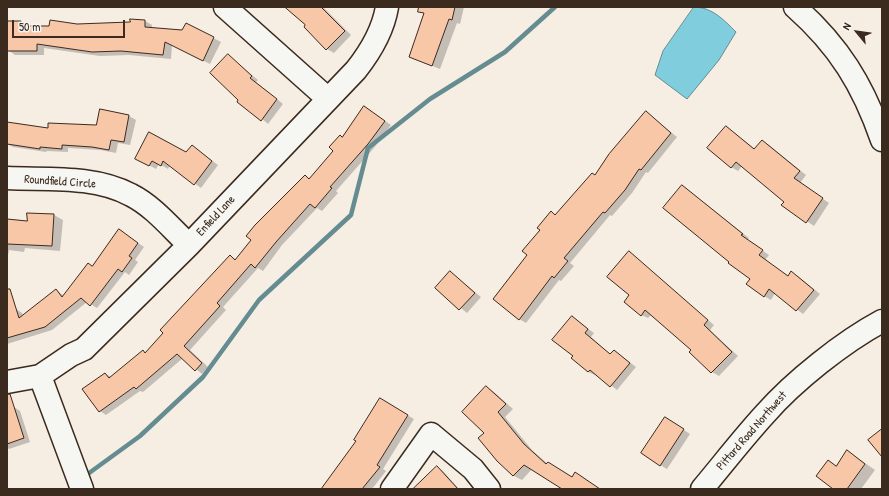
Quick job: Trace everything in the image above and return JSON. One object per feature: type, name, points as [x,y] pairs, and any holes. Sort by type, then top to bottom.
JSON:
[{"type":"street","points":[[225,7],[327,98]]},
{"type":"street","name":"Enfield Lane","points":[[7,382],[40,376],[71,355],[84,349],[189,245],[370,54],[387,7]]},
{"type":"street","points":[[795,7],[819,28],[846,64],[867,102],[882,140]]},
{"type":"street","name":"Roundfield Circle","points":[[7,178],[93,182],[131,195],[154,211],[189,245]]},
{"type":"street","name":"Pittard Road Northwest","points":[[702,489],[764,414],[791,387],[864,331],[882,321]]},
{"type":"street","points":[[40,376],[82,489]]},
{"type":"street","points":[[392,489],[431,434],[473,469],[489,489]]},
{"type":"water","points":[[694,7],[706,9],[712,12],[736,32],[719,60],[687,99],[655,75],[663,51]]},
{"type":"building","points":[[285,7],[321,7],[345,31],[326,50],[304,27],[305,25]]},
{"type":"building","points":[[419,7],[455,7],[452,20],[449,19],[432,66],[409,57],[424,13],[418,12]]},
{"type":"building","points":[[130,19],[145,20],[145,27],[182,30],[186,23],[214,37],[203,61],[165,42],[163,55],[121,51],[92,52],[37,44],[37,51],[7,51],[7,21],[21,21],[21,26],[49,26],[50,20],[77,24],[130,22]]},
{"type":"building","points":[[228,54],[252,76],[250,78],[277,99],[261,121],[237,102],[238,100],[210,73]]},
{"type":"building","points":[[364,106],[385,121],[368,144],[330,187],[332,188],[315,208],[310,204],[255,268],[251,264],[217,303],[220,306],[184,346],[202,363],[195,371],[177,354],[136,389],[134,387],[99,412],[82,389],[105,373],[109,378],[143,350],[145,353],[163,333],[160,330],[230,255],[235,260],[251,240],[246,236],[255,225],[305,175],[309,179],[333,151],[329,147],[340,135],[342,137]]},
{"type":"building","points":[[100,109],[129,115],[124,142],[111,140],[109,150],[62,145],[62,149],[40,147],[40,149],[7,144],[7,122],[48,128],[48,123],[96,125]]},
{"type":"building","points":[[646,111],[671,133],[641,170],[639,169],[625,190],[605,213],[603,212],[564,258],[568,261],[554,278],[552,276],[519,320],[493,299],[527,255],[522,251],[540,230],[537,228],[551,211],[555,215],[592,173],[595,175],[609,154]]},
{"type":"building","points":[[726,126],[754,149],[762,140],[800,171],[794,178],[823,198],[806,223],[781,205],[784,202],[736,162],[731,168],[707,148]]},
{"type":"building","points":[[149,132],[186,152],[192,145],[212,161],[194,185],[163,161],[161,166],[152,161],[149,166],[135,159]]},
{"type":"building","points":[[682,185],[743,234],[741,235],[763,250],[759,255],[788,276],[791,271],[814,290],[796,311],[769,289],[764,297],[746,284],[750,279],[728,263],[729,262],[663,208]]},
{"type":"building","points":[[27,213],[54,214],[52,246],[7,244],[7,219],[27,221]]},
{"type":"building","points":[[119,229],[138,243],[129,256],[132,258],[122,272],[118,269],[90,306],[81,298],[45,327],[7,338],[7,289],[10,289],[19,318],[56,289],[62,297],[88,263],[92,266]]},
{"type":"building","points":[[629,251],[708,320],[704,325],[732,352],[711,373],[689,352],[691,350],[645,310],[641,316],[624,302],[629,295],[607,277]]},
{"type":"building","points":[[450,271],[475,293],[459,310],[435,288]]},
{"type":"building","points":[[572,316],[588,329],[585,333],[610,354],[614,350],[630,363],[610,387],[590,370],[588,372],[571,358],[573,356],[552,340]]},
{"type":"building","points":[[486,386],[506,404],[498,412],[524,444],[546,464],[548,462],[572,477],[575,472],[600,489],[562,489],[524,465],[513,476],[497,461],[478,438],[484,433],[462,412]]},
{"type":"building","points":[[7,394],[10,394],[24,438],[7,444]]},
{"type":"building","points":[[380,398],[408,415],[377,465],[380,467],[362,489],[321,489],[356,441],[354,440]]},
{"type":"building","points":[[665,417],[684,429],[660,466],[641,453]]},
{"type":"building","points":[[882,429],[882,457],[868,440]]},
{"type":"building","points":[[847,450],[865,464],[847,489],[833,489],[816,476],[828,460],[836,466]]},
{"type":"building","points":[[437,466],[458,489],[413,489]]},
{"type":"waterway","points":[[85,476],[140,436],[203,377],[259,300],[351,215],[368,148],[430,99],[505,52],[555,7]]}]
